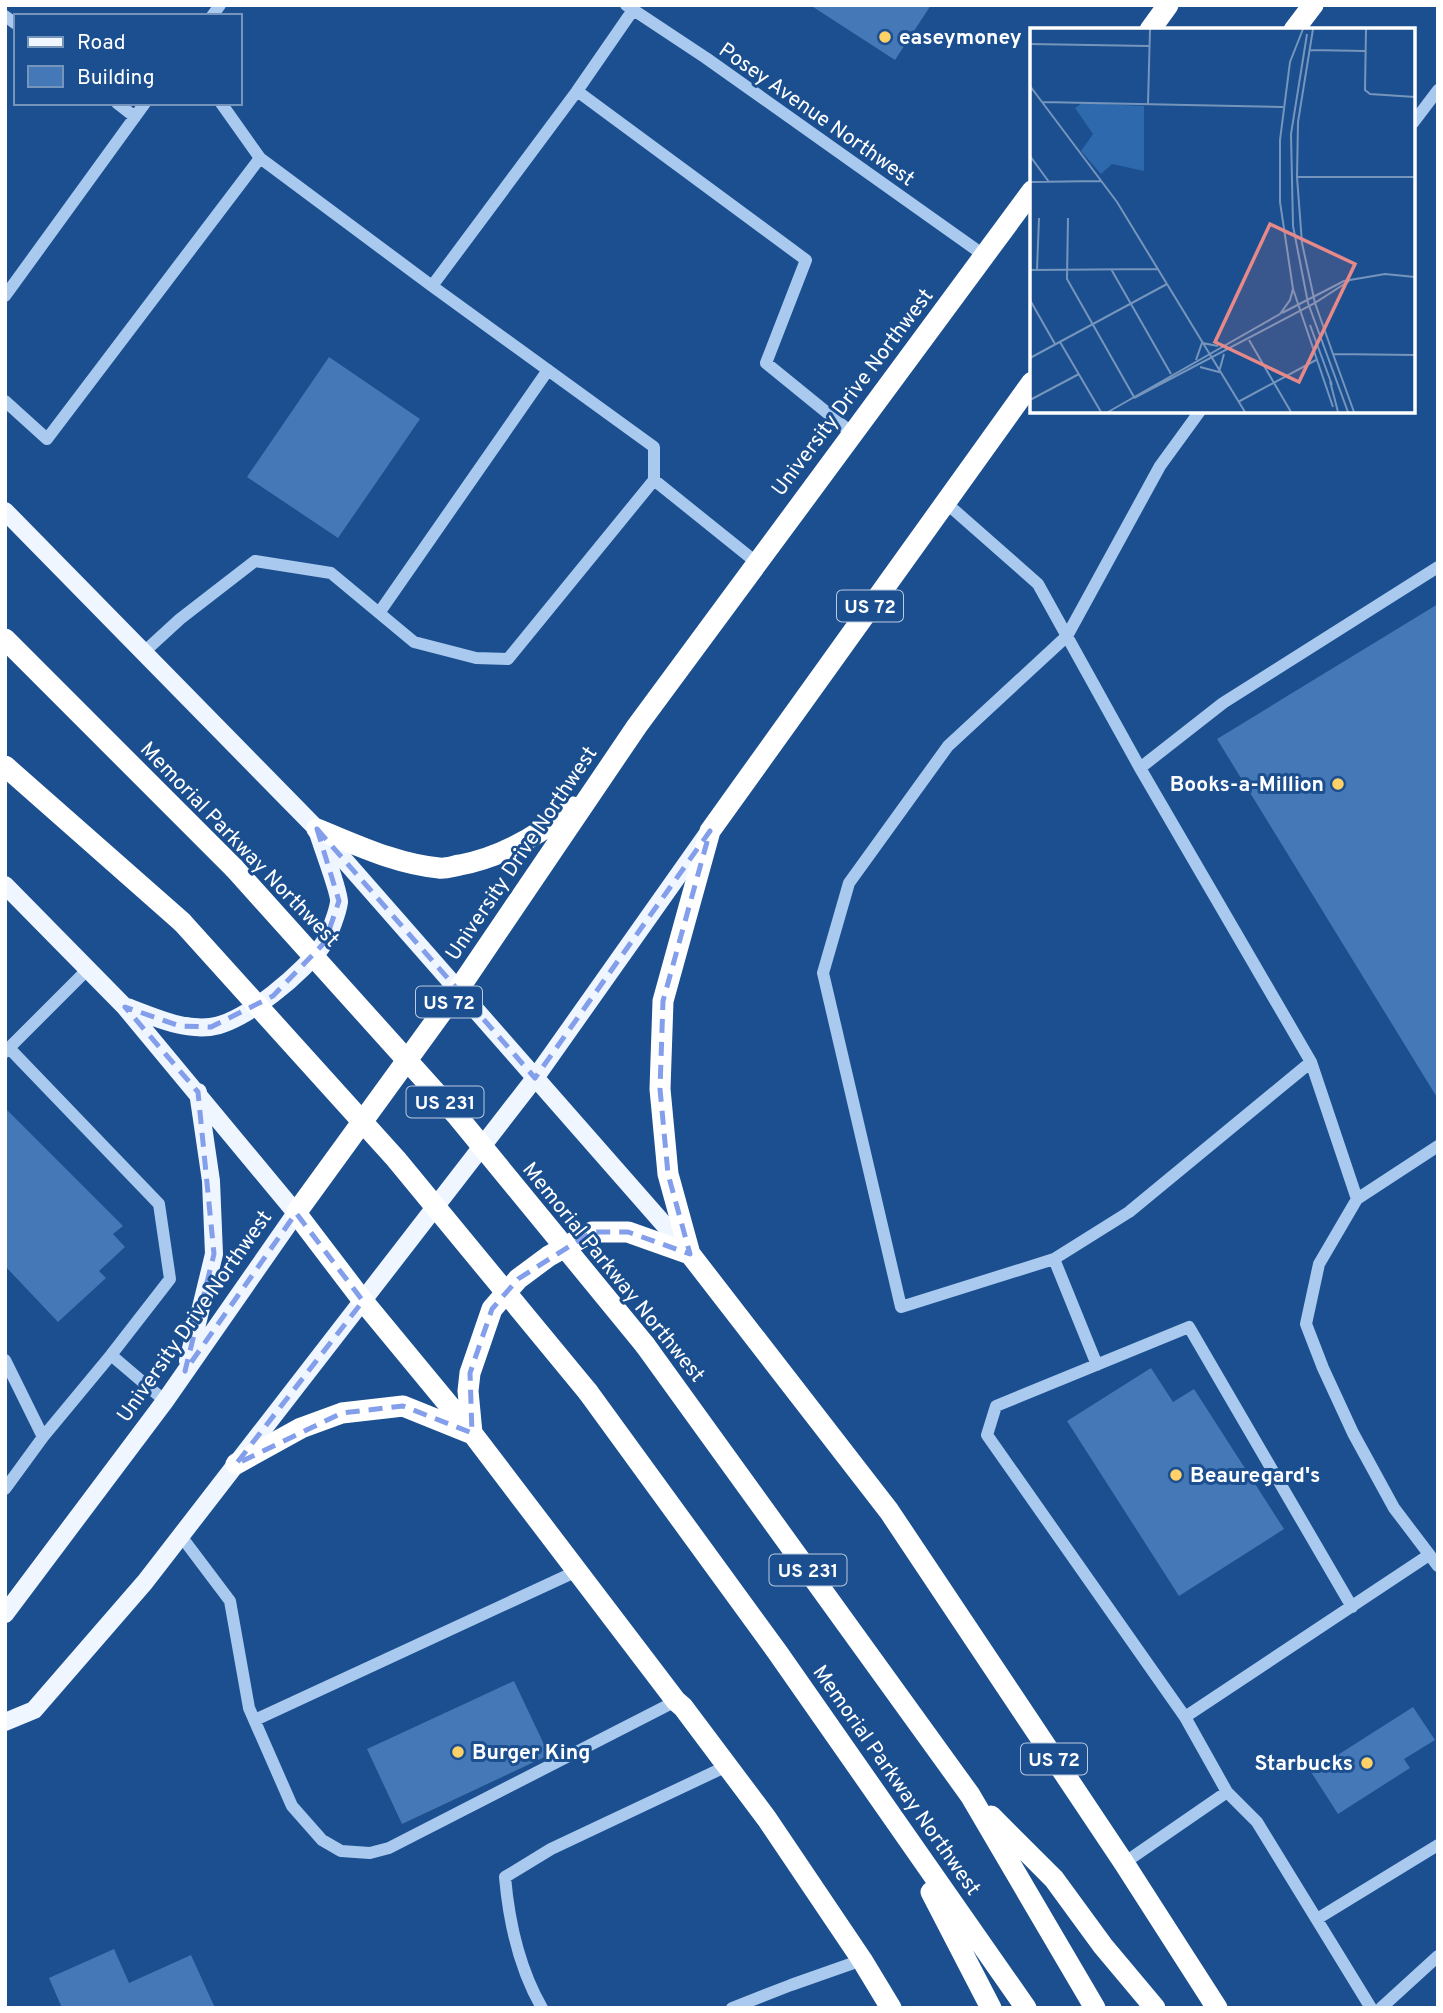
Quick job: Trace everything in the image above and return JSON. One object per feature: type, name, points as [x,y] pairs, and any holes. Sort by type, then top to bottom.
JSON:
[{"type":"highway","points":[[1151,28],[1168,5]]},
{"type":"highway","points":[[1296,28],[1313,5]]},
{"type":"highway","name":"University Drive Northwest","points":[[296,1213],[458,990],[637,726],[1030,194]]},
{"type":"highway","name":"US 72","points":[[1030,385],[710,831],[663,1000],[660,1089],[668,1174],[690,1254],[889,1511],[1124,1863],[1217,2008]]},
{"type":"highway","name":"Memorial Parkway Northwest","points":[[5,639],[234,868],[458,1117],[645,1345],[970,1795],[1095,2008]]},
{"type":"highway","name":"Memorial Parkway Northwest","points":[[5,766],[182,922],[396,1159],[588,1392],[778,1653],[1026,2008]]},
{"type":"highway","points":[[317,829],[394,860],[442,869],[476,862],[514,846],[553,824],[595,787]]},
{"type":"highway","points":[[296,1213],[363,1301],[472,1433],[683,1707],[766,1819],[862,1960],[891,2008]]},
{"type":"highway","points":[[472,1433],[468,1391],[476,1351],[492,1309],[518,1279],[549,1256],[592,1232],[628,1231],[690,1254]]},
{"type":"highway","points":[[236,1464],[301,1428],[342,1413],[403,1406],[472,1433]]},
{"type":"highway","points":[[970,1795],[1054,1879],[1103,1946],[1156,2008]]},
{"type":"highway","points":[[895,1821],[991,2008]]},
{"type":"main road","points":[[5,511],[317,829],[690,1254]]},
{"type":"main road","points":[[125,1007],[180,1026],[211,1027],[234,1018],[272,996],[325,942],[339,901],[317,829]]},
{"type":"main road","name":"US 72","points":[[363,1301],[535,1078],[710,831]]},
{"type":"main road","points":[[5,885],[125,1007],[296,1213]]},
{"type":"main road","points":[[185,1371],[214,1254],[211,1181],[198,1093]]},
{"type":"main road","name":"University Drive Northwest","points":[[5,1614],[165,1401],[296,1213]]},
{"type":"main road","points":[[5,1721],[34,1710],[145,1582],[363,1301]]},
{"type":"street","points":[[432,286],[577,91],[630,8]]},
{"type":"street","name":"Posey Avenue Northwest","points":[[630,8],[706,58],[985,256]]},
{"type":"street","points":[[1415,120],[1438,90]]},
{"type":"street","points":[[577,91],[806,260],[766,363],[852,433]]},
{"type":"street","points":[[120,105],[135,117]]},
{"type":"street","points":[[5,296],[144,105]]},
{"type":"street","points":[[144,652],[180,619],[254,561],[331,573],[414,642],[476,658],[508,659],[654,480],[654,447],[260,158],[222,105]]},
{"type":"street","points":[[5,401],[47,439],[260,158]]},
{"type":"street","points":[[379,613],[548,370]]},
{"type":"street","points":[[1199,413],[1160,466],[1067,636],[948,746],[849,883],[823,973],[901,1307],[1054,1259],[1129,1212],[1311,1062]]},
{"type":"street","points":[[654,480],[756,562]]},
{"type":"street","points":[[945,502],[1038,584],[1140,768],[1311,1062],[1357,1199]]},
{"type":"street","points":[[1140,768],[1223,703],[1438,567]]},
{"type":"street","points":[[5,1489],[43,1437],[170,1279],[159,1204],[7,1050],[88,969]]},
{"type":"street","points":[[1438,1146],[1357,1199],[1319,1264],[1306,1324],[1353,1433],[1395,1508],[1438,1566]]},
{"type":"street","points":[[1054,1259],[1097,1365]]},
{"type":"street","points":[[1352,1607],[1189,1327],[996,1406],[987,1435],[1185,1717],[1227,1792],[1257,1822],[1371,2008]]},
{"type":"street","points":[[111,1355],[165,1401]]},
{"type":"street","points":[[5,1360],[43,1437]]},
{"type":"street","points":[[181,1536],[230,1601],[249,1708],[292,1806],[322,1840],[341,1852],[370,1853],[389,1848],[676,1701]]},
{"type":"street","points":[[1185,1717],[1429,1555]]},
{"type":"street","points":[[254,1720],[577,1571]]},
{"type":"street","points":[[542,2008],[521,1962],[508,1912],[505,1877],[551,1849],[727,1766]]},
{"type":"street","points":[[1124,1863],[1227,1792]]},
{"type":"street","points":[[1317,1919],[1438,1844]]},
{"type":"street","points":[[1381,2008],[1438,1956]]},
{"type":"street","points":[[732,2008],[862,1960]]},
{"type":"highlighted area","points":[[317,829],[535,1078],[710,831],[663,1001],[660,1089],[668,1174],[690,1254],[628,1232],[592,1232],[518,1279],[492,1309],[470,1373],[472,1433],[403,1406],[342,1413],[236,1464],[363,1301],[296,1213],[185,1371],[214,1254],[198,1092],[125,1007],[180,1026],[211,1027],[273,996],[325,942],[339,901]]},
{"type":"building","name":"easeymoney","points":[[810,5],[931,5],[895,60]]},
{"type":"building","points":[[329,357],[420,419],[338,538],[247,477]]},
{"type":"building","points":[[1438,604],[1438,1099],[1217,739]]},
{"type":"building","points":[[5,1108],[123,1226],[113,1234],[125,1247],[99,1271],[106,1278],[58,1322],[5,1266]]},
{"type":"building","name":"Beauregard's","points":[[1151,1368],[1173,1402],[1194,1389],[1284,1529],[1179,1596],[1067,1421]]},
{"type":"building","name":"Burger King","points":[[514,1681],[549,1755],[402,1824],[367,1749]]},
{"type":"building","name":"Starbucks","points":[[1413,1707],[1435,1740],[1404,1759],[1410,1768],[1338,1814],[1311,1772]]},
{"type":"building","points":[[114,1949],[129,1983],[191,1955],[215,2008],[62,2008],[49,1978]]},
{"type":"place","name":"easeymoney","points":[[885,37]]},
{"type":"place","name":"Books-a-Million","points":[[1338,784]]},
{"type":"place","name":"Beauregard's","points":[[1176,1475]]},
{"type":"place","name":"Burger King","points":[[458,1752]]},
{"type":"place","name":"Starbucks","points":[[1367,1763]]}]
